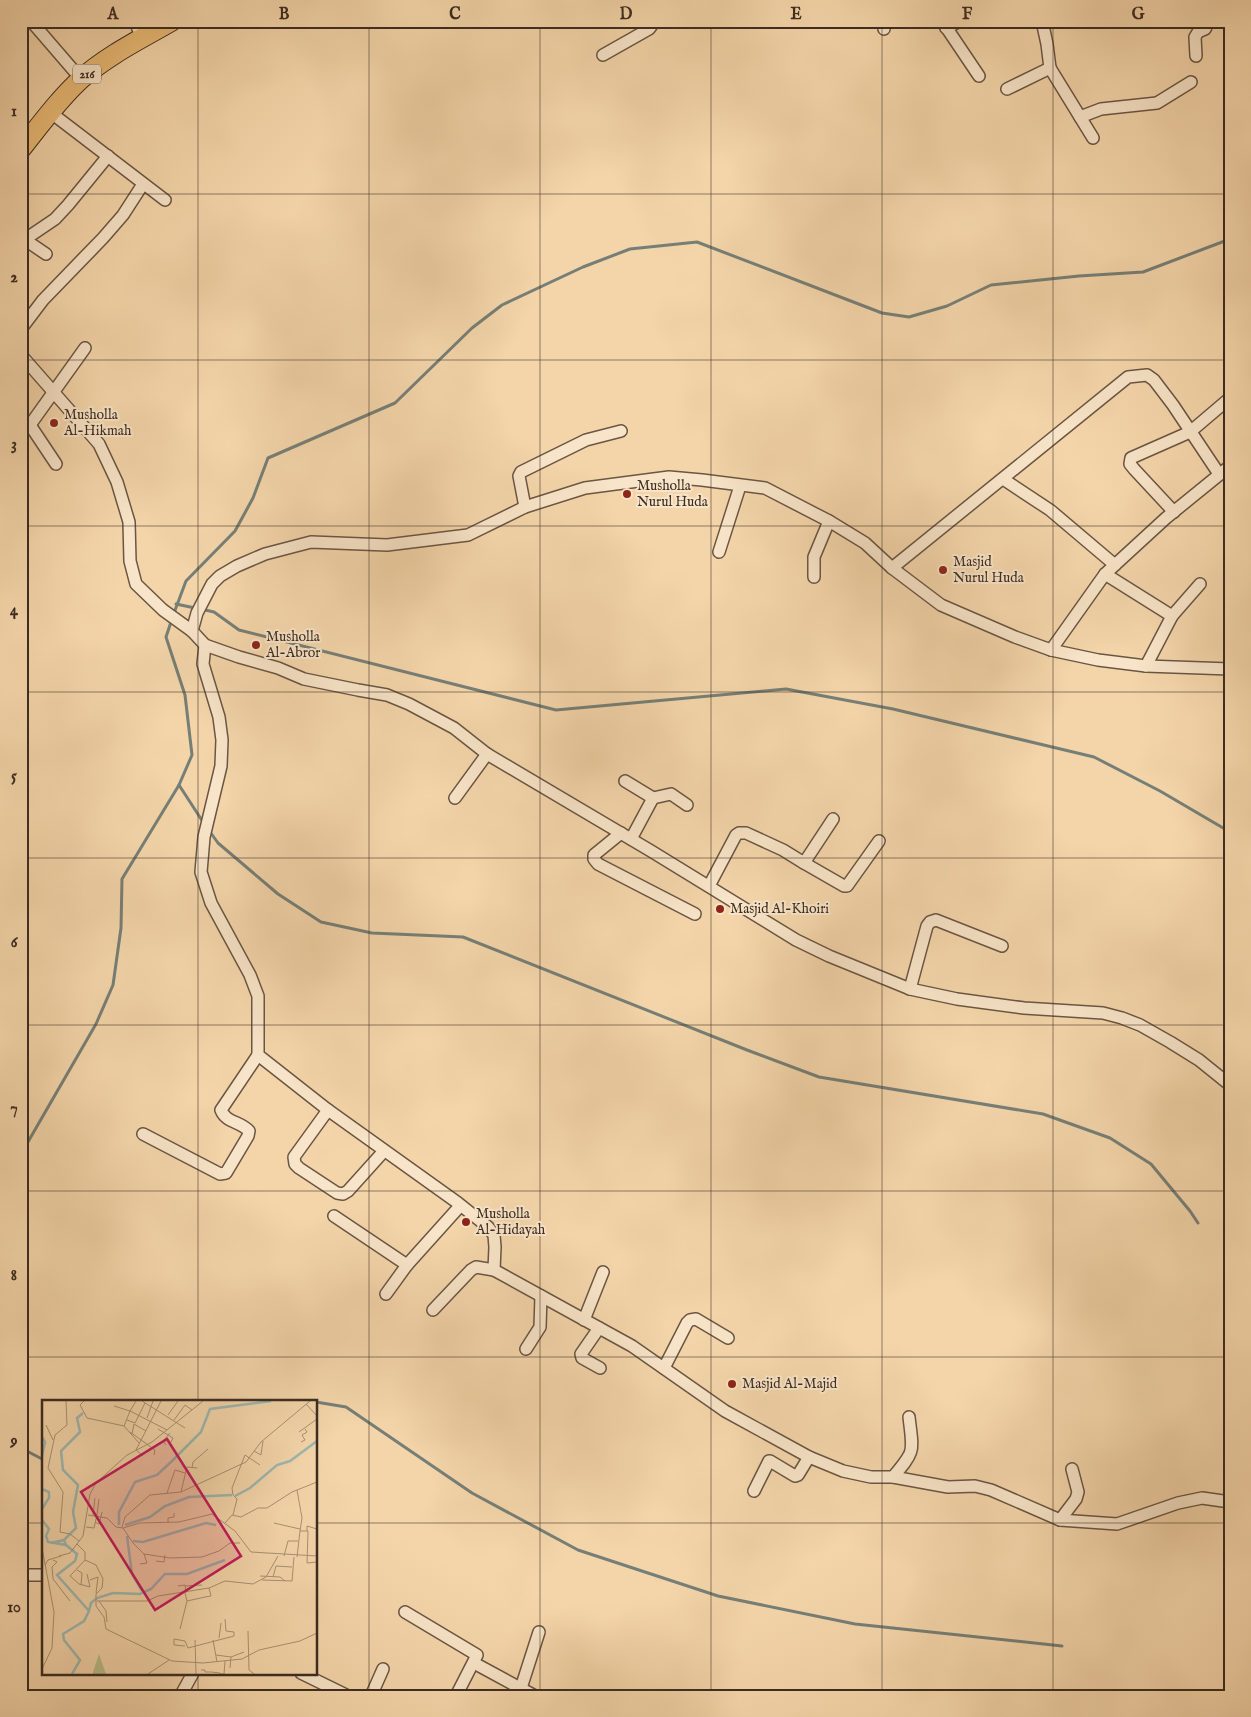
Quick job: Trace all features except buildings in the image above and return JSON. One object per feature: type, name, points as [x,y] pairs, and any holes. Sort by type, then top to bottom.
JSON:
[{"type":"main road","name":"216","points":[[21,149],[50,112],[81,79],[112,55],[172,21]]},
{"type":"street","points":[[31,21],[81,79]]},
{"type":"street","points":[[134,21],[142,38]]},
{"type":"street","points":[[603,55],[649,29],[655,21]]},
{"type":"street","points":[[960,21],[944,25],[979,76]]},
{"type":"street","points":[[1042,21],[1048,44],[1050,68],[1092,138]]},
{"type":"street","points":[[1196,56],[1195,37],[1198,32],[1205,29],[1204,21]]},
{"type":"street","points":[[1007,89],[1050,68]]},
{"type":"street","points":[[1080,117],[1101,108],[1157,103],[1191,82]]},
{"type":"street","points":[[50,112],[165,200]]},
{"type":"street","points":[[46,254],[22,240],[54,219],[68,205],[108,156]]},
{"type":"street","points":[[21,329],[43,300],[103,238],[122,215],[143,184]]},
{"type":"street","points":[[56,464],[26,428],[54,393],[85,348]]},
{"type":"street","points":[[21,355],[99,444],[118,482],[128,522],[130,561],[136,584],[163,610],[192,631],[205,645],[278,668],[304,679],[387,695],[409,704],[454,728],[487,754],[796,940],[829,956],[910,989],[957,999],[1024,1008],[1103,1013],[1122,1018],[1140,1025],[1170,1042],[1199,1060],[1230,1085]]},
{"type":"street","points":[[892,568],[1128,377],[1147,376],[1154,380],[1219,474]]},
{"type":"street","points":[[1174,512],[1130,464],[1131,458],[1190,432],[1230,398]]},
{"type":"street","points":[[525,508],[519,476],[521,472],[586,440],[621,431]]},
{"type":"street","points":[[1051,650],[1105,574],[1174,512],[1230,466]]},
{"type":"street","points":[[192,631],[202,600],[212,584],[220,576],[237,566],[288,547],[311,542],[387,545],[468,535],[525,508],[585,488],[669,478],[765,488],[829,521],[865,543],[892,568],[942,605],[1014,637],[1051,650],[1098,660],[1146,666],[1230,669]]},
{"type":"street","points":[[1003,479],[1050,510],[1115,565]]},
{"type":"street","points":[[719,552],[740,486]]},
{"type":"street","points":[[814,577],[814,557],[829,521]]},
{"type":"street","points":[[1105,574],[1172,616]]},
{"type":"street","points":[[1146,666],[1172,616],[1200,584]]},
{"type":"street","points":[[142,1134],[220,1174],[226,1173],[248,1136],[249,1131],[246,1127],[226,1118],[221,1110],[258,1055],[258,996],[250,975],[211,903],[201,872],[204,837],[221,766],[222,740],[219,717],[203,664],[205,645]]},
{"type":"street","points":[[454,798],[487,754]]},
{"type":"street","points":[[625,781],[653,798],[671,794],[687,805]]},
{"type":"street","points":[[631,839],[653,798]]},
{"type":"street","points":[[804,863],[833,819]]},
{"type":"street","points":[[621,833],[594,855],[594,859],[598,864],[695,914]]},
{"type":"street","points":[[709,886],[736,835],[739,833],[746,833],[783,850],[844,886],[847,886],[879,841]]},
{"type":"street","points":[[910,989],[927,926],[930,922],[936,920],[1002,946]]},
{"type":"street","points":[[258,1055],[328,1110],[488,1228],[494,1235],[494,1270]]},
{"type":"street","points":[[328,1110],[294,1157],[295,1164],[299,1168],[337,1193],[343,1194],[348,1191],[384,1151]]},
{"type":"street","points":[[386,1294],[407,1265],[460,1206]]},
{"type":"street","points":[[334,1216],[407,1265]]},
{"type":"street","points":[[433,1310],[471,1270],[476,1267],[494,1270],[632,1346],[725,1411],[809,1456],[843,1471],[871,1477],[893,1477],[948,1487],[975,1486],[991,1490],[1060,1520],[1117,1524],[1178,1503],[1202,1498],[1230,1502]]},
{"type":"street","points":[[584,1320],[603,1272]]},
{"type":"street","points":[[526,1350],[540,1327],[542,1296]]},
{"type":"street","points":[[664,1368],[686,1323],[690,1320],[696,1319],[728,1338]]},
{"type":"street","points":[[599,1328],[581,1354],[582,1358],[600,1368]]},
{"type":"street","points":[[893,1477],[910,1457],[913,1448],[909,1417]]},
{"type":"street","points":[[754,1491],[770,1461],[795,1476],[798,1475],[809,1456]]},
{"type":"street","points":[[1060,1520],[1076,1499],[1078,1492],[1072,1470]]},
{"type":"street","points":[[21,1574],[42,1575]]},
{"type":"street","points":[[405,1612],[477,1655],[456,1696]]},
{"type":"street","points":[[521,1688],[539,1632]]},
{"type":"street","points":[[474,1663],[535,1696]]},
{"type":"street","points":[[371,1696],[383,1669]]},
{"type":"street","points":[[182,1693],[192,1674]]},
{"type":"street","points":[[302,1674],[348,1696]]},
{"type":"street","points":[[318,1696],[325,1686]]},
{"type":"waterway","points":[[174,613],[186,581],[235,531],[253,498],[268,458],[395,403],[472,328],[502,305],[583,267],[630,249],[697,242],[882,313],[909,317],[947,306],[991,285],[1143,272],[1230,239]]},
{"type":"waterway","points":[[176,604],[195,608]]},
{"type":"waterway","points":[[201,609],[214,612],[239,630],[556,710],[786,689],[893,709],[1094,757],[1160,791],[1230,832]]},
{"type":"waterway","points":[[21,1154],[96,1024],[113,985],[121,928],[122,879],[179,785],[192,755],[185,695],[166,637],[172,619]]},
{"type":"waterway","points":[[179,785],[203,822]]},
{"type":"waterway","points":[[208,829],[218,843],[278,894],[321,922],[372,933],[463,937],[819,1077],[1043,1114],[1110,1138],[1151,1164],[1198,1223]]},
{"type":"waterway","points":[[21,1331],[24,1347],[21,1359]]},
{"type":"waterway","points":[[318,1402],[346,1407],[472,1493],[578,1550],[718,1596],[855,1624],[1062,1646]]},
{"type":"waterway","points":[[21,1448],[42,1459]]},
{"type":"place","name":"Musholla Al-Hikmah","points":[[54,423]]},
{"type":"place","name":"Musholla Nurul Huda","points":[[627,494]]},
{"type":"place","name":"Masjid Nurul Huda","points":[[943,570]]},
{"type":"place","name":"Musholla Al-Abror","points":[[256,645]]},
{"type":"place","name":"Masjid Al-Khoiri","points":[[720,909]]},
{"type":"place","name":"Musholla Al-Hidayah","points":[[466,1222]]},
{"type":"place","name":"Masjid Al-Majid","points":[[732,1384]]}]
